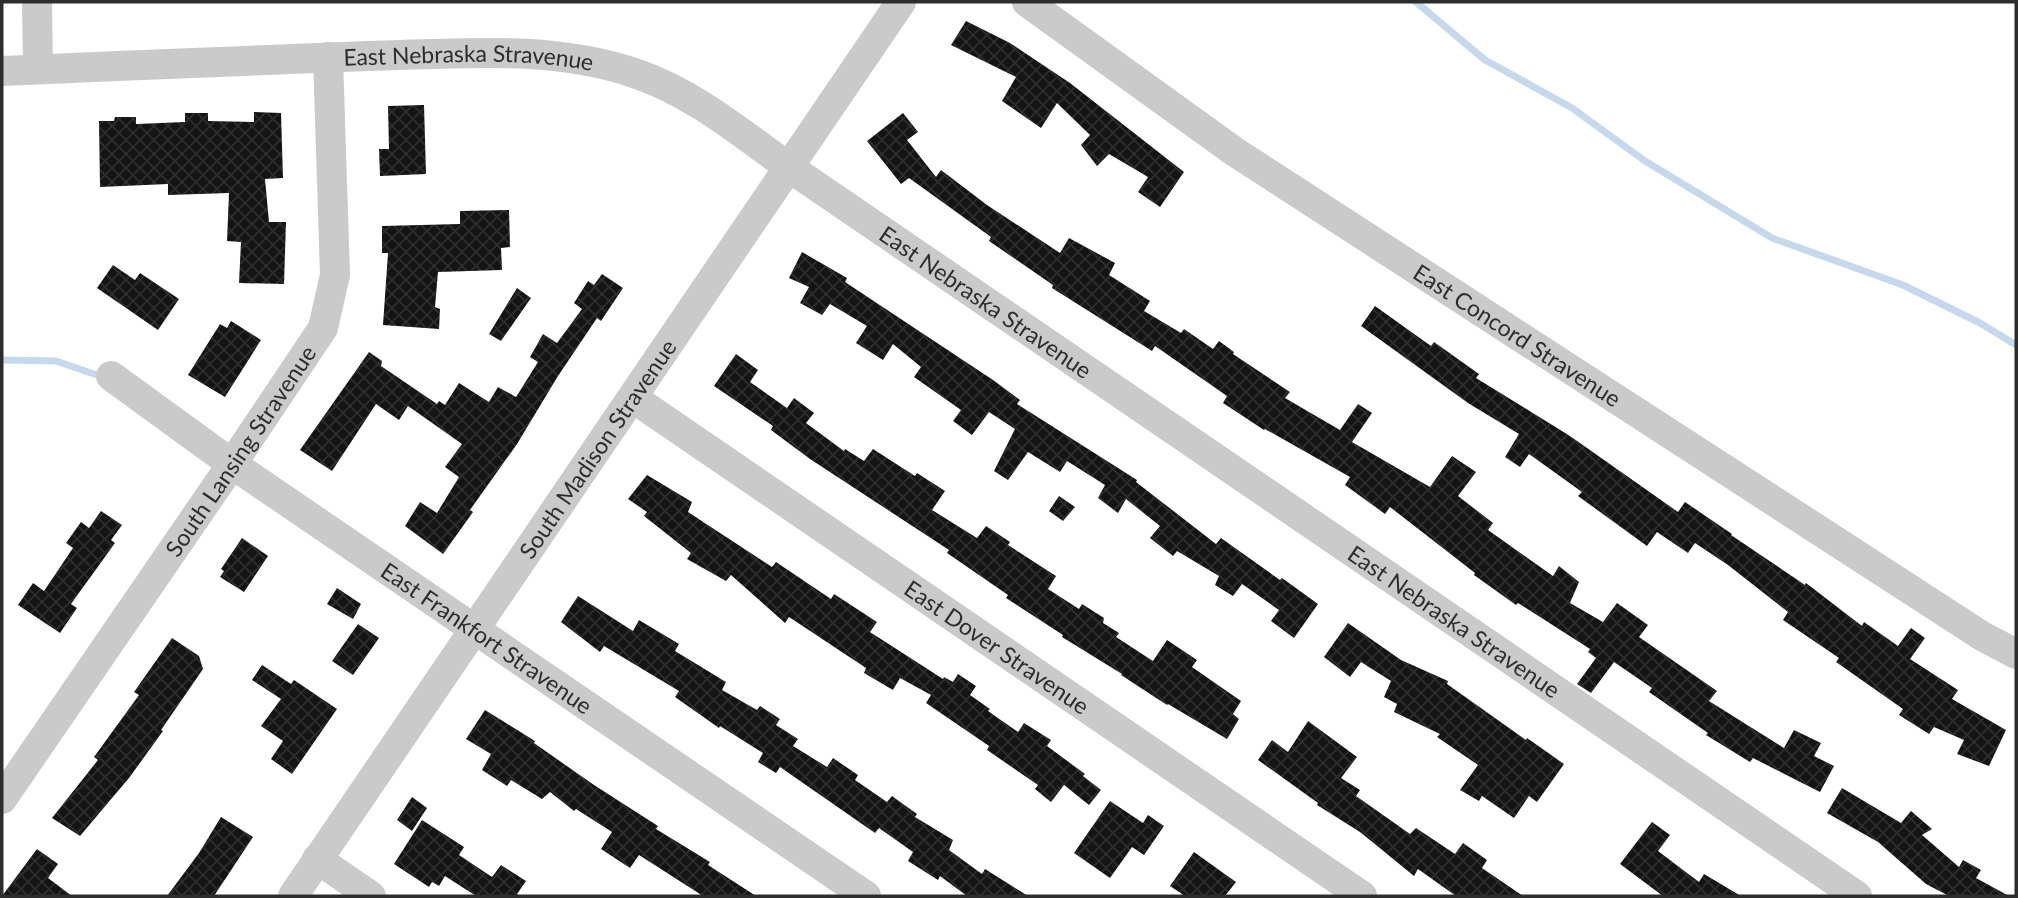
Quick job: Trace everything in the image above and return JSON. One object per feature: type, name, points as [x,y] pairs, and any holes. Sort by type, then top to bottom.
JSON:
[{"type":"street","points":[[37,2],[38,69]]},
{"type":"street","name":"South Madison Stravenue","points":[[293,896],[901,2]]},
{"type":"street","name":"East Concord Stravenue","points":[[1027,2],[1235,152],[1982,636],[2016,653]]},
{"type":"street","name":"East Nebraska Stravenue","points":[[2,71],[328,57],[505,54],[562,57],[613,66],[664,85],[691,99],[1857,896]]},
{"type":"street","name":"South Lansing Stravenue","points":[[2,799],[323,328],[335,275],[328,57]]},
{"type":"street","name":"East Frankfort Stravenue","points":[[111,376],[232,464],[866,896]]},
{"type":"street","name":"East Dover Stravenue","points":[[633,398],[1362,896]]},
{"type":"street","points":[[317,859],[372,896]]},
{"type":"building","points":[[966,21],[1010,43],[1070,83],[1184,172],[1160,207],[1138,192],[1148,177],[1109,154],[1097,166],[1081,145],[1090,135],[1057,103],[1041,128],[1002,101],[1016,77],[951,45]]},
{"type":"building","points":[[424,105],[426,174],[380,176],[379,149],[389,149],[388,106]]},
{"type":"building","points":[[254,112],[281,113],[283,178],[265,179],[269,222],[286,222],[284,284],[239,283],[241,242],[227,241],[229,193],[168,195],[168,184],[100,187],[99,121],[114,121],[115,117],[136,117],[136,124],[185,122],[185,113],[208,113],[208,121],[254,122]]},
{"type":"building","points":[[903,113],[918,132],[907,140],[936,177],[941,170],[987,205],[1060,253],[1069,238],[1115,263],[1109,275],[1150,301],[1144,311],[1181,333],[1184,329],[1213,349],[1219,341],[1234,352],[1233,354],[1290,392],[1285,398],[1340,430],[1358,404],[1372,413],[1352,442],[1430,487],[1452,456],[1476,472],[1458,496],[1493,523],[1488,530],[1553,576],[1559,566],[1579,582],[1570,603],[1603,622],[1617,603],[1648,625],[1639,637],[1717,691],[1709,701],[1784,748],[1794,730],[1821,743],[1814,756],[1834,766],[1820,792],[1753,758],[1750,762],[1706,735],[1708,733],[1649,692],[1652,688],[1614,662],[1591,693],[1577,684],[1596,658],[1588,652],[1590,649],[1518,603],[1516,605],[1474,575],[1475,573],[1390,507],[1385,514],[1345,485],[1350,477],[1264,430],[1223,403],[1227,396],[1155,346],[1152,351],[1052,288],[1053,285],[989,241],[991,237],[909,178],[901,184],[867,141]]},
{"type":"building","points":[[509,210],[510,247],[501,248],[502,270],[438,272],[435,307],[440,309],[439,329],[383,325],[388,253],[382,253],[382,226],[460,224],[460,211]]},
{"type":"building","points":[[802,252],[847,278],[845,282],[993,380],[1020,400],[1017,404],[1137,480],[1136,482],[1216,544],[1221,538],[1318,604],[1294,638],[1271,621],[1279,610],[1242,584],[1233,596],[1215,585],[1219,576],[1177,551],[1173,556],[1150,538],[1160,526],[1126,499],[1118,513],[1098,498],[1105,485],[1067,461],[1060,472],[1028,452],[1008,480],[994,471],[1015,429],[989,412],[972,435],[953,421],[961,410],[914,377],[921,367],[893,344],[883,360],[856,343],[867,326],[830,304],[822,315],[800,303],[809,287],[789,278]]},
{"type":"building","points":[[113,265],[135,280],[140,273],[179,299],[158,330],[97,288]]},
{"type":"building","points":[[602,274],[623,288],[601,321],[597,318],[517,444],[470,510],[473,512],[443,554],[405,526],[420,502],[437,513],[459,477],[445,467],[462,444],[408,406],[399,420],[376,404],[332,471],[300,450],[369,352],[382,361],[381,366],[437,404],[439,401],[445,405],[459,383],[489,402],[498,387],[516,397],[538,362],[530,357],[543,334],[557,343],[582,309],[574,303],[588,281],[594,285]]},
{"type":"building","points":[[517,288],[531,298],[501,341],[489,334]]},
{"type":"building","points":[[1375,306],[1431,346],[1434,342],[1479,374],[1476,378],[1570,436],[1678,512],[1685,502],[1805,585],[1806,583],[1862,626],[1864,622],[1898,646],[1911,628],[1925,638],[1910,659],[1958,690],[1952,699],[2006,730],[1989,766],[1957,754],[1964,740],[1934,727],[1929,734],[1899,715],[1903,709],[1836,662],[1839,658],[1783,620],[1788,612],[1695,543],[1688,553],[1657,532],[1647,546],[1578,496],[1582,492],[1529,454],[1520,467],[1505,457],[1519,434],[1468,403],[1361,326]]},
{"type":"building","points":[[231,321],[261,340],[225,397],[188,375],[220,324],[227,328]]},
{"type":"building","points":[[736,354],[758,370],[750,382],[787,408],[794,398],[814,413],[806,423],[844,451],[845,449],[864,461],[873,449],[915,476],[917,473],[945,491],[932,510],[977,538],[986,526],[1010,542],[1008,545],[1056,576],[1048,589],[1079,609],[1082,604],[1104,618],[1103,623],[1119,633],[1116,637],[1153,661],[1167,640],[1197,660],[1192,667],[1241,701],[1233,714],[1239,719],[1227,739],[1167,705],[1062,637],[1063,635],[1006,598],[1008,595],[947,553],[949,550],[810,459],[771,430],[773,426],[714,386]]},
{"type":"building","points":[[647,475],[692,502],[688,512],[772,567],[776,562],[831,599],[834,594],[877,622],[870,632],[943,679],[944,677],[953,682],[958,674],[976,686],[970,695],[990,709],[988,711],[1018,732],[1024,723],[1051,740],[1047,746],[1085,774],[1083,776],[1101,790],[1089,805],[1064,785],[1051,802],[1035,789],[1038,785],[987,750],[989,746],[926,703],[931,695],[900,678],[893,690],[864,673],[866,668],[789,617],[785,623],[731,575],[726,581],[687,559],[691,553],[644,516],[647,512],[628,499]]},
{"type":"building","points":[[1059,496],[1075,507],[1063,521],[1049,511]]},
{"type":"building","points":[[101,511],[122,525],[111,540],[115,543],[71,604],[77,608],[60,633],[18,605],[33,583],[44,591],[73,548],[66,543],[81,522],[89,528]]},
{"type":"building","points":[[242,538],[268,556],[244,592],[220,577],[224,571],[221,569]]},
{"type":"building","points":[[337,588],[361,604],[353,619],[327,604]]},
{"type":"building","points":[[578,596],[633,631],[639,620],[679,644],[675,651],[726,682],[722,690],[757,710],[760,706],[780,719],[776,725],[798,739],[793,746],[827,767],[833,758],[858,775],[855,780],[887,802],[892,796],[917,814],[915,817],[953,840],[949,850],[982,874],[985,869],[1028,896],[967,896],[940,876],[938,880],[908,861],[913,852],[879,828],[875,833],[780,767],[776,773],[758,762],[763,753],[720,726],[719,728],[675,697],[679,691],[604,646],[600,652],[561,622]]},
{"type":"building","points":[[1348,623],[1401,660],[1448,681],[1447,684],[1564,764],[1537,802],[1529,796],[1514,818],[1482,796],[1479,801],[1460,790],[1478,765],[1437,737],[1440,734],[1394,712],[1397,704],[1384,697],[1391,681],[1361,662],[1350,677],[1324,657]]},
{"type":"building","points":[[358,624],[379,638],[353,675],[332,661]]},
{"type":"building","points":[[172,638],[199,656],[203,669],[129,778],[80,836],[52,818],[98,760],[94,757],[139,695],[134,692]]},
{"type":"building","points":[[262,665],[291,684],[294,680],[337,709],[292,774],[271,759],[283,741],[261,726],[281,699],[252,680]]},
{"type":"building","points":[[485,710],[535,741],[534,743],[594,785],[658,826],[656,829],[710,862],[708,865],[756,896],[703,896],[639,855],[630,868],[601,849],[612,832],[576,809],[574,811],[550,792],[542,799],[511,780],[507,786],[482,770],[491,754],[466,739]]},
{"type":"building","points":[[1308,721],[1357,757],[1341,778],[1360,790],[1356,796],[1410,834],[1416,828],[1455,854],[1463,843],[1487,860],[1482,868],[1523,896],[1456,896],[1418,869],[1414,876],[1360,832],[1317,805],[1318,803],[1258,760],[1272,740],[1288,752]]},
{"type":"building","points":[[1842,788],[1901,823],[1911,811],[1932,829],[1922,835],[1959,867],[1963,860],[1981,870],[1976,878],[2009,896],[1949,896],[1926,884],[1878,842],[1827,813]]},
{"type":"building","points":[[412,797],[427,808],[412,831],[397,820]]},
{"type":"building","points":[[1110,801],[1143,823],[1148,815],[1164,826],[1144,855],[1132,847],[1110,878],[1074,853]]},
{"type":"building","points":[[221,817],[253,837],[214,896],[167,896],[199,853]]},
{"type":"building","points":[[422,820],[464,847],[459,855],[492,877],[501,865],[526,881],[517,894],[520,896],[476,896],[445,876],[439,886],[432,882],[429,887],[394,864]]},
{"type":"building","points":[[1652,822],[1670,835],[1658,851],[1699,882],[1704,874],[1741,896],[1663,896],[1620,864]]},
{"type":"building","points":[[37,849],[58,864],[48,878],[72,896],[2,896]]},
{"type":"building","points":[[1194,852],[1236,882],[1225,896],[1185,896],[1170,886]]},
{"type":"waterway","points":[[1416,2],[1485,60],[1572,108],[1645,161],[1772,238],[1903,285],[1980,323],[2016,345]]},
{"type":"waterway","points":[[2,360],[56,361],[97,375]]}]
